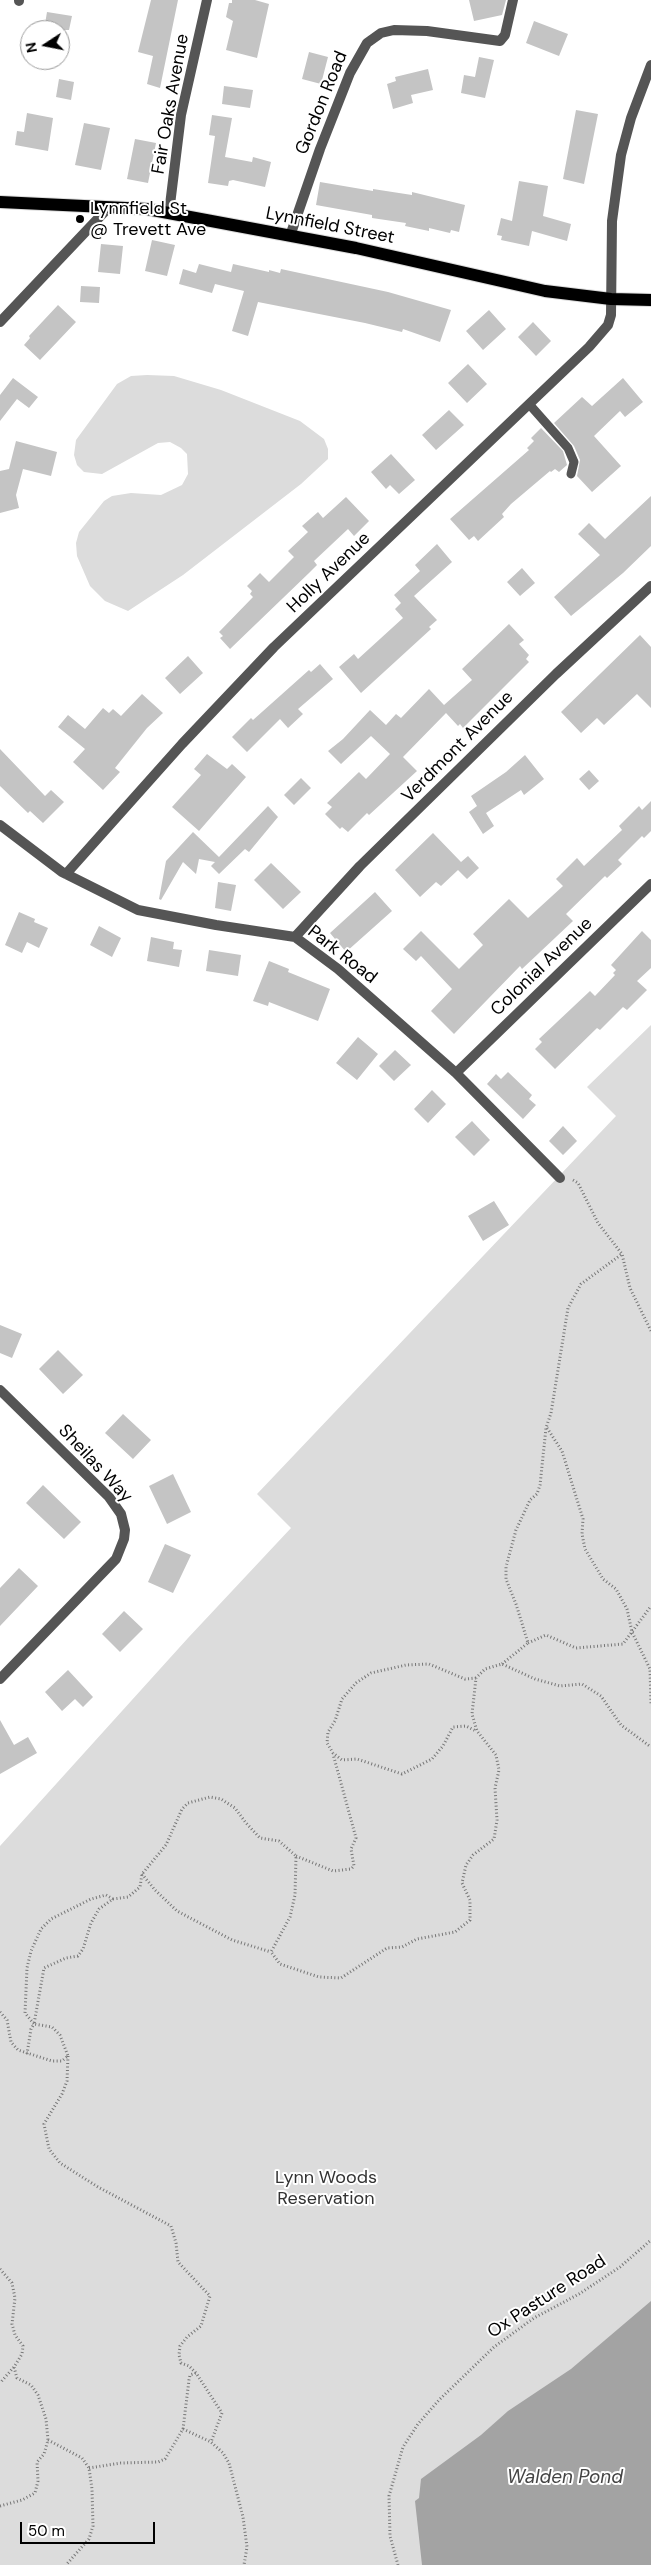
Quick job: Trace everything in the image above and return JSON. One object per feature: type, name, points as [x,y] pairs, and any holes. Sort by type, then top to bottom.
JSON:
[{"type":"main road","name":"Lynnfield Street","points":[[0,202],[147,209],[290,236],[545,291],[611,299],[651,300]]},
{"type":"street","name":"Fair Oaks Avenue","points":[[169,213],[181,115],[206,0]]},
{"type":"street","name":"Gordon Road","points":[[290,236],[343,90],[367,43],[381,33],[394,30],[427,31],[500,41],[505,35],[513,0]]},
{"type":"street","name":"Holly Avenue","points":[[66,874],[182,744],[274,647],[530,404],[589,347],[608,325],[611,315],[612,221],[621,155],[631,118],[651,65]]},
{"type":"street","points":[[0,322],[109,207]]},
{"type":"street","name":"Verdmont Avenue","points":[[295,937],[360,866],[549,680],[651,586]]},
{"type":"street","name":"Park Road","points":[[0,825],[66,874],[138,910],[216,925],[295,937],[338,969],[456,1073],[560,1178]]},
{"type":"street","name":"Colonial Avenue","points":[[456,1073],[651,884]]},
{"type":"street","name":"Sheilas Way","points":[[0,1390],[109,1497],[121,1514],[125,1530],[123,1545],[116,1559],[0,1678]]},
{"type":"lane","points":[[530,404],[568,448],[574,462],[571,474]]},
{"type":"path","points":[[560,1178],[564,1173],[578,1183],[598,1223],[622,1254],[630,1288],[651,1331]]},
{"type":"path","points":[[528,1643],[506,1579],[506,1567],[516,1530],[530,1500],[537,1494],[540,1485],[546,1428],[551,1413],[568,1308],[581,1284],[622,1254]]},
{"type":"path","points":[[546,1428],[562,1451],[583,1519],[582,1534],[585,1549],[603,1579],[616,1589],[627,1609],[632,1632],[650,1669],[651,1704]]},
{"type":"path","points":[[142,1874],[155,1890],[177,1911],[232,1940],[270,1952],[280,1964],[319,1977],[341,1978],[387,1948],[402,1947],[417,1939],[455,1932],[470,1920],[470,1900],[462,1883],[466,1865],[473,1855],[494,1839],[497,1820],[495,1788],[499,1770],[496,1755],[477,1731],[472,1714],[476,1678],[485,1669],[502,1664],[528,1643],[546,1635],[576,1648],[623,1644],[651,1606]]},
{"type":"path","points":[[28,2054],[31,2029],[34,2024],[44,1968],[66,1958],[78,1956],[83,1949],[91,1923],[99,1909],[113,1899],[128,1897],[140,1887],[142,1874],[166,1845],[182,1809],[188,1803],[210,1797],[221,1799],[235,1808],[260,1838],[279,1841],[296,1856],[333,1871],[351,1868],[354,1866],[351,1849],[356,1838],[333,1754],[327,1743],[328,1732],[342,1700],[356,1683],[371,1673],[406,1665],[429,1664],[465,1679],[476,1678]]},
{"type":"path","points":[[502,1664],[535,1679],[560,1686],[582,1684],[601,1696],[621,1725],[651,1747]]},
{"type":"path","points":[[333,1754],[342,1760],[357,1759],[402,1774],[432,1759],[444,1746],[453,1728],[466,1726],[477,1731]]},
{"type":"path","points":[[270,1952],[290,1918],[296,1895],[296,1856]]},
{"type":"path","points":[[113,1899],[106,1895],[91,1899],[51,1919],[41,1929],[31,1951],[27,1968],[25,2013],[34,2024],[52,2027],[66,2045],[68,2056],[67,2081],[62,2094],[44,2124],[49,2149],[60,2163],[98,2187],[171,2226],[178,2262],[210,2296],[200,2326],[187,2336],[180,2346],[181,2363],[189,2366],[196,2373],[222,2413],[210,2442]]},
{"type":"path","points":[[0,2012],[7,2020],[11,2042],[18,2050],[52,2061],[62,2061],[68,2056]]},
{"type":"path","name":"Ox Pasture Road","points":[[398,2565],[390,2536],[389,2496],[403,2448],[418,2424],[494,2348],[534,2318],[579,2294],[620,2267],[651,2240]]},
{"type":"path","points":[[0,2268],[12,2283],[15,2298],[12,2324],[15,2335],[23,2346],[22,2354],[14,2367],[0,2383]]},
{"type":"path","points":[[0,2506],[22,2500],[35,2492],[38,2481],[37,2462],[44,2454],[48,2440],[46,2419],[38,2395],[31,2385],[17,2378],[14,2367]]},
{"type":"path","points":[[88,2468],[121,2463],[158,2462],[165,2459],[184,2429],[190,2375],[196,2373]]},
{"type":"path","points":[[184,2429],[210,2442],[223,2452],[229,2463],[244,2517],[247,2547],[244,2565]]},
{"type":"path","points":[[48,2440],[82,2458],[88,2468],[94,2508],[93,2526],[88,2539],[66,2565]]},
{"type":"green space","points":[[131,376],[174,376],[221,390],[300,421],[324,439],[328,449],[328,459],[301,484],[183,575],[128,611],[105,601],[90,586],[77,556],[76,543],[79,532],[104,501],[112,496],[131,493],[161,495],[182,485],[188,474],[187,454],[170,442],[158,443],[102,474],[84,472],[77,465],[74,455],[76,440],[117,384]]},
{"type":"green space","name":"Lynn Woods Reservation","points":[[651,1025],[651,2565],[0,2565],[0,1846],[188,1638],[291,1528],[257,1494],[616,1116],[587,1087]]},
{"type":"water","name":"Walden Pond","points":[[651,2301],[651,2565],[422,2565],[415,2501],[419,2498],[421,2479],[481,2435],[508,2411],[571,2369]]},
{"type":"building","points":[[151,0],[178,0],[160,88],[147,84],[153,56],[138,52]]},
{"type":"building","points":[[232,0],[255,0],[269,4],[257,58],[226,50],[233,21],[226,17],[229,3],[232,3]]},
{"type":"building","points":[[469,0],[506,0],[502,15],[474,21]]},
{"type":"building","points":[[47,12],[72,16],[70,25],[70,20],[46,20]]},
{"type":"building","points":[[534,21],[568,34],[559,56],[526,43]]},
{"type":"building","points":[[309,52],[328,57],[321,84],[302,79]]},
{"type":"building","points":[[479,57],[494,60],[485,98],[461,93],[464,75],[475,77]]},
{"type":"building","points":[[428,69],[433,90],[411,95],[413,103],[393,109],[387,84],[396,81],[395,77]]},
{"type":"building","points":[[59,79],[74,82],[71,100],[56,97]]},
{"type":"building","points":[[224,86],[253,90],[250,108],[222,104]]},
{"type":"building","points":[[576,110],[598,114],[584,184],[563,179]]},
{"type":"building","points":[[27,113],[53,118],[48,151],[15,145],[17,131],[24,132]]},
{"type":"building","points":[[212,115],[232,118],[225,157],[252,162],[253,157],[271,162],[265,187],[233,180],[229,181],[228,186],[208,183],[215,136],[209,135]]},
{"type":"building","points":[[84,123],[110,128],[101,170],[75,165]]},
{"type":"building","points":[[135,139],[156,143],[148,183],[127,179]]},
{"type":"building","points":[[519,181],[548,186],[543,216],[571,224],[567,241],[532,231],[529,246],[501,240],[502,236],[497,235],[501,218],[512,221]]},
{"type":"building","points":[[320,182],[373,191],[373,189],[412,195],[412,192],[465,205],[459,232],[451,230],[450,233],[429,228],[429,231],[405,226],[406,223],[372,218],[372,215],[316,205]]},
{"type":"building","points":[[152,240],[175,245],[167,276],[145,271]]},
{"type":"building","points":[[101,244],[123,246],[120,274],[98,272]]},
{"type":"building","points":[[199,264],[231,272],[233,264],[269,272],[269,270],[280,273],[281,269],[388,292],[451,310],[440,342],[403,329],[402,332],[258,302],[248,336],[232,331],[244,291],[215,284],[212,293],[179,284],[183,269],[196,273]]},
{"type":"building","points":[[81,286],[100,287],[99,303],[80,302]]},
{"type":"building","points":[[58,305],[76,322],[40,360],[24,345],[30,338],[29,336]]},
{"type":"building","points":[[489,310],[506,329],[483,350],[466,331]]},
{"type":"building","points":[[533,322],[551,341],[536,356],[518,337]]},
{"type":"building","points":[[468,364],[487,384],[467,403],[448,383]]},
{"type":"building","points":[[13,378],[38,397],[29,408],[17,399],[0,421],[0,395]]},
{"type":"building","points":[[623,378],[643,402],[625,417],[620,411],[594,436],[621,466],[592,492],[577,476],[580,460],[574,446],[554,423],[582,397],[592,406]]},
{"type":"building","points":[[449,410],[464,425],[436,450],[422,435]]},
{"type":"building","points":[[541,428],[563,451],[567,465],[559,472],[555,469],[550,471],[511,504],[502,514],[504,517],[478,541],[474,536],[469,540],[450,519],[529,450],[527,448],[534,441],[531,438]]},
{"type":"building","points":[[16,441],[57,452],[51,476],[23,469],[16,495],[19,508],[0,513],[0,471],[9,469]]},
{"type":"building","points":[[391,454],[415,480],[399,494],[390,485],[386,489],[371,472]]},
{"type":"building","points":[[651,496],[651,546],[623,573],[571,616],[554,597],[600,555],[578,534],[589,523],[605,539]]},
{"type":"building","points":[[346,497],[369,521],[354,536],[348,529],[314,561],[317,565],[230,649],[220,638],[223,636],[219,632],[253,597],[250,594],[252,591],[247,586],[260,573],[269,582],[294,557],[288,551],[308,532],[302,526],[318,512],[323,518]]},
{"type":"building","points":[[437,544],[452,562],[414,596],[437,620],[429,627],[431,629],[361,693],[339,667],[354,654],[358,659],[403,618],[395,609],[401,603],[394,595],[420,571],[415,565]]},
{"type":"building","points":[[522,568],[535,583],[520,596],[507,582]]},
{"type":"building","points":[[509,624],[524,640],[519,644],[529,655],[526,659],[529,662],[463,728],[460,724],[458,726],[446,713],[403,757],[417,771],[369,815],[367,813],[348,832],[342,827],[340,829],[325,814],[332,807],[327,803],[359,772],[366,779],[390,754],[371,736],[341,764],[328,751],[343,739],[370,710],[386,725],[396,714],[401,718],[429,689],[444,705],[472,680],[462,669]]},
{"type":"building","points":[[640,635],[651,647],[651,708],[637,694],[604,725],[597,718],[581,733],[561,712]]},
{"type":"building","points":[[188,656],[203,673],[180,694],[165,678]]},
{"type":"building","points":[[320,664],[333,679],[298,709],[303,714],[288,728],[280,719],[247,752],[232,737],[251,718],[253,720],[309,670],[311,672]]},
{"type":"building","points":[[142,694],[163,713],[147,728],[115,768],[120,772],[103,790],[73,762],[85,749],[58,727],[68,715],[85,729],[103,708],[109,713],[113,709],[121,716]]},
{"type":"building","points":[[0,749],[45,796],[51,790],[64,802],[43,823],[30,811],[28,813],[0,786]]},
{"type":"building","points":[[207,754],[227,769],[232,764],[246,777],[199,831],[172,807],[201,775],[194,769]]},
{"type":"building","points":[[525,755],[544,779],[524,795],[521,790],[486,813],[494,826],[483,834],[469,812],[477,806],[471,796],[506,772]]},
{"type":"building","points":[[589,770],[599,781],[589,790],[579,779]]},
{"type":"building","points":[[301,778],[311,788],[294,805],[284,795]]},
{"type":"building","points":[[651,801],[651,831],[644,838],[642,836],[618,860],[622,864],[607,878],[605,876],[566,914],[573,921],[522,969],[520,966],[454,1034],[431,1011],[452,989],[421,956],[416,961],[403,949],[421,931],[459,969],[483,945],[473,934],[509,899],[528,918],[563,886],[556,879],[577,858],[584,866],[622,830],[619,826],[639,806],[642,810]]},
{"type":"building","points":[[268,806],[278,817],[249,852],[245,849],[219,874],[211,866],[215,862],[199,859],[196,874],[183,862],[161,900],[159,899],[166,861],[193,832],[219,857]]},
{"type":"building","points":[[433,833],[461,862],[468,856],[479,868],[467,879],[458,870],[441,886],[436,882],[420,897],[395,870]]},
{"type":"building","points":[[271,863],[301,892],[283,909],[254,880]]},
{"type":"building","points":[[218,882],[236,885],[231,911],[215,908]]},
{"type":"building","points":[[375,892],[392,911],[346,952],[330,933]]},
{"type":"building","points":[[19,912],[35,919],[34,922],[48,928],[39,948],[27,942],[22,953],[5,945]]},
{"type":"building","points":[[99,926],[121,938],[112,957],[90,945]]},
{"type":"building","points":[[642,931],[651,940],[651,968],[637,981],[647,990],[627,1010],[623,1007],[600,1030],[597,1028],[555,1069],[535,1049],[542,1042],[539,1039],[590,991],[595,996],[615,975],[613,973],[616,970],[611,965]]},
{"type":"building","points":[[151,937],[174,942],[173,949],[182,950],[179,967],[147,961]]},
{"type":"building","points":[[209,950],[241,955],[238,976],[206,971]]},
{"type":"building","points":[[269,961],[289,969],[288,972],[330,989],[318,1021],[269,1002],[268,1006],[253,1001]]},
{"type":"building","points":[[358,1037],[378,1054],[357,1080],[336,1063]]},
{"type":"building","points":[[395,1050],[411,1065],[394,1081],[379,1066]]},
{"type":"building","points":[[508,1072],[532,1095],[529,1099],[536,1105],[523,1119],[487,1084],[496,1074],[501,1079]]},
{"type":"building","points":[[432,1090],[446,1104],[428,1123],[414,1109]]},
{"type":"building","points":[[472,1121],[490,1140],[474,1156],[455,1137]]},
{"type":"building","points":[[563,1126],[577,1141],[563,1155],[549,1141]]},
{"type":"building","points":[[494,1201],[509,1225],[483,1241],[468,1216]]},
{"type":"building","points":[[0,1325],[22,1334],[12,1358],[0,1353]]},
{"type":"building","points":[[58,1350],[83,1375],[63,1394],[39,1369]]},
{"type":"building","points":[[123,1414],[151,1440],[133,1459],[105,1433]]},
{"type":"building","points":[[173,1474],[191,1512],[167,1524],[149,1486]]},
{"type":"building","points":[[43,1485],[81,1522],[64,1539],[26,1503]]},
{"type":"building","points":[[165,1544],[191,1555],[173,1593],[148,1582]]},
{"type":"building","points":[[19,1568],[38,1586],[0,1626],[0,1588]]},
{"type":"building","points":[[124,1611],[143,1629],[120,1652],[102,1634]]},
{"type":"building","points":[[68,1670],[93,1697],[83,1707],[75,1699],[62,1711],[45,1692]]},
{"type":"building","points":[[0,1720],[14,1745],[28,1737],[37,1753],[0,1774]]},
{"type":"place","name":"Lynnfield St @ Trevett Ave","points":[[80,219]]}]
